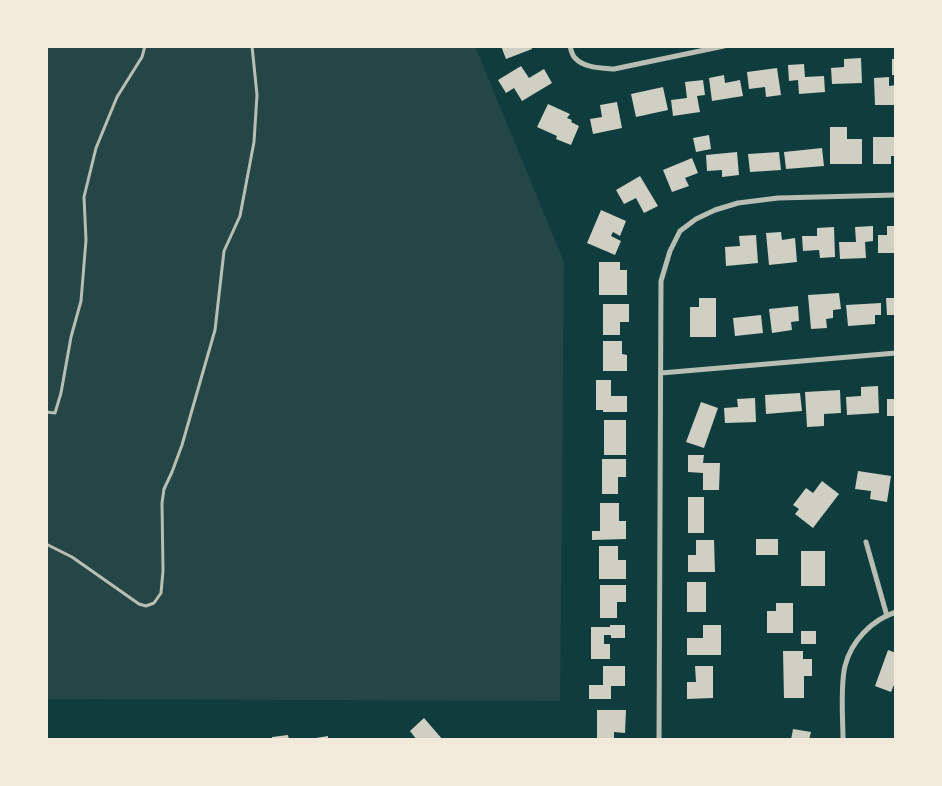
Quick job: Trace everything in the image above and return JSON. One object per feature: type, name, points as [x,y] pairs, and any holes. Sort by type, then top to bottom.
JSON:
[{"type":"street","points":[[570,46],[574,57],[584,64],[596,68],[614,69],[724,46]]},
{"type":"street","points":[[659,740],[661,281],[670,251],[680,231],[696,219],[715,210],[738,203],[778,198],[896,195]]},
{"type":"street","points":[[661,374],[896,353]]},
{"type":"street","points":[[866,542],[887,616]]},
{"type":"street","points":[[843,740],[843,681],[850,653],[857,640],[867,629],[879,620],[896,612]]},
{"type":"lane","points":[[46,412],[55,413],[61,393],[71,337],[81,301],[86,240],[84,196],[96,148],[117,97],[142,57],[145,46]]},
{"type":"lane","points":[[46,544],[72,557],[139,604],[146,606],[154,603],[161,593],[163,571],[162,503],[164,489],[182,445],[215,330],[224,251],[240,216],[254,142],[256,95],[252,46]]},
{"type":"shaded area","points":[[46,46],[475,46],[564,262],[560,701],[46,699]]},
{"type":"building","points":[[501,46],[531,46],[532,49],[506,59]]},
{"type":"building","points":[[861,58],[862,83],[832,84],[831,68],[844,67],[844,59]]},
{"type":"building","points":[[892,59],[896,59],[896,75],[892,75]]},
{"type":"building","points":[[804,64],[805,77],[824,76],[825,92],[799,94],[798,80],[789,81],[788,65]]},
{"type":"building","points":[[521,66],[529,78],[544,69],[552,83],[522,101],[514,88],[506,93],[498,80]]},
{"type":"building","points":[[777,68],[781,95],[766,97],[765,87],[749,89],[747,72]]},
{"type":"building","points":[[724,75],[725,83],[740,80],[743,96],[712,101],[709,78]]},
{"type":"building","points":[[889,77],[889,86],[896,85],[896,105],[875,105],[874,78]]},
{"type":"building","points":[[703,80],[705,95],[697,96],[700,112],[673,116],[671,100],[687,98],[685,82]]},
{"type":"building","points":[[663,87],[668,110],[636,117],[631,94]]},
{"type":"building","points":[[617,102],[622,128],[593,134],[590,119],[602,117],[600,105]]},
{"type":"building","points":[[548,104],[570,114],[567,118],[579,126],[571,145],[556,139],[557,136],[537,127]]},
{"type":"building","points":[[830,127],[847,127],[847,139],[862,139],[862,164],[830,164]]},
{"type":"building","points":[[709,135],[711,149],[696,152],[693,138]]},
{"type":"building","points":[[873,137],[896,137],[896,156],[891,156],[891,164],[873,164]]},
{"type":"building","points":[[822,148],[824,166],[786,169],[784,152]]},
{"type":"building","points":[[737,152],[739,175],[722,177],[722,170],[707,171],[706,155]]},
{"type":"building","points":[[779,152],[781,170],[750,172],[748,154]]},
{"type":"building","points":[[692,158],[698,173],[685,178],[689,186],[672,192],[663,170]]},
{"type":"building","points":[[640,176],[658,206],[644,213],[636,198],[624,204],[616,190]]},
{"type":"building","points":[[601,210],[626,221],[620,236],[613,232],[611,236],[621,241],[615,255],[587,243]]},
{"type":"building","points":[[873,226],[873,241],[865,242],[866,258],[840,259],[839,242],[856,242],[855,227]]},
{"type":"building","points":[[887,226],[896,226],[896,253],[878,253],[878,235],[887,235]]},
{"type":"building","points":[[834,227],[835,257],[820,258],[819,250],[803,251],[802,236],[817,236],[817,228]]},
{"type":"building","points":[[781,232],[782,240],[795,238],[797,262],[769,265],[766,233]]},
{"type":"building","points":[[756,235],[758,263],[726,266],[725,247],[740,246],[739,236]]},
{"type":"building","points":[[599,262],[620,262],[620,270],[627,270],[627,295],[599,295]]},
{"type":"building","points":[[839,293],[841,309],[833,310],[833,318],[826,319],[827,328],[811,329],[808,295]]},
{"type":"building","points":[[699,298],[716,298],[716,337],[690,337],[690,307],[699,307]]},
{"type":"building","points":[[886,298],[896,298],[896,315],[887,315]]},
{"type":"building","points":[[881,303],[881,315],[875,315],[875,324],[848,326],[846,305]]},
{"type":"building","points":[[603,304],[629,304],[629,322],[620,322],[620,335],[603,335]]},
{"type":"building","points":[[798,306],[799,321],[791,322],[792,330],[772,333],[769,309]]},
{"type":"building","points":[[761,315],[763,333],[735,336],[733,318]]},
{"type":"building","points":[[603,341],[622,341],[622,354],[627,355],[627,371],[603,371]]},
{"type":"building","points":[[596,380],[611,380],[611,396],[627,396],[627,412],[603,412],[603,410],[596,410]]},
{"type":"building","points":[[878,386],[879,413],[847,415],[846,397],[861,396],[861,387]]},
{"type":"building","points":[[840,390],[841,413],[824,414],[824,426],[807,427],[805,392]]},
{"type":"building","points":[[800,393],[802,411],[766,414],[765,395]]},
{"type":"building","points":[[755,398],[756,422],[725,423],[724,408],[738,407],[737,399]]},
{"type":"building","points":[[887,399],[896,399],[896,416],[887,416]]},
{"type":"building","points":[[701,402],[718,408],[704,448],[686,442]]},
{"type":"building","points":[[604,420],[626,420],[626,455],[604,455]]},
{"type":"building","points":[[688,455],[704,455],[703,463],[720,463],[719,490],[703,490],[703,473],[688,472]]},
{"type":"building","points":[[602,459],[626,459],[626,477],[618,477],[618,494],[602,494]]},
{"type":"building","points":[[858,471],[891,476],[887,502],[870,499],[871,491],[855,489]]},
{"type":"building","points":[[822,481],[839,494],[813,528],[795,514],[799,509],[793,505],[806,488],[813,493]]},
{"type":"building","points":[[688,497],[704,497],[704,533],[688,533]]},
{"type":"building","points":[[600,503],[619,503],[619,521],[626,521],[626,539],[592,540],[592,531],[600,531]]},
{"type":"building","points":[[756,539],[778,539],[778,555],[756,555]]},
{"type":"building","points":[[696,540],[714,540],[715,572],[688,572],[688,555],[696,555]]},
{"type":"building","points":[[599,546],[618,546],[618,560],[626,560],[626,579],[599,579]]},
{"type":"building","points":[[801,551],[825,551],[825,586],[801,586]]},
{"type":"building","points":[[687,582],[706,582],[706,612],[687,612]]},
{"type":"building","points":[[600,585],[626,585],[626,602],[617,602],[617,618],[600,618]]},
{"type":"building","points":[[776,603],[793,603],[793,633],[767,633],[767,611],[776,611]]},
{"type":"building","points":[[610,625],[625,625],[625,638],[611,638],[611,635],[604,635],[604,644],[610,644],[610,659],[591,659],[591,627],[610,627]]},
{"type":"building","points":[[703,625],[721,625],[721,655],[687,655],[687,638],[703,638]]},
{"type":"building","points":[[801,631],[816,631],[816,644],[801,644]]},
{"type":"building","points":[[888,650],[896,653],[896,680],[891,692],[875,686]]},
{"type":"building","points":[[783,651],[803,651],[803,659],[812,659],[812,676],[804,676],[804,698],[784,698]]},
{"type":"building","points":[[603,666],[625,666],[625,686],[611,686],[611,699],[589,699],[589,685],[603,685]]},
{"type":"building","points":[[695,666],[713,666],[713,698],[687,699],[687,682],[696,682]]},
{"type":"building","points":[[597,710],[626,710],[625,733],[614,732],[614,740],[597,740]]},
{"type":"building","points":[[424,718],[443,740],[417,740],[410,731]]},
{"type":"building","points":[[793,729],[811,732],[809,740],[791,740]]},
{"type":"building","points":[[288,735],[289,740],[272,740],[272,737]]},
{"type":"building","points":[[328,736],[328,740],[310,740],[310,739]]}]
